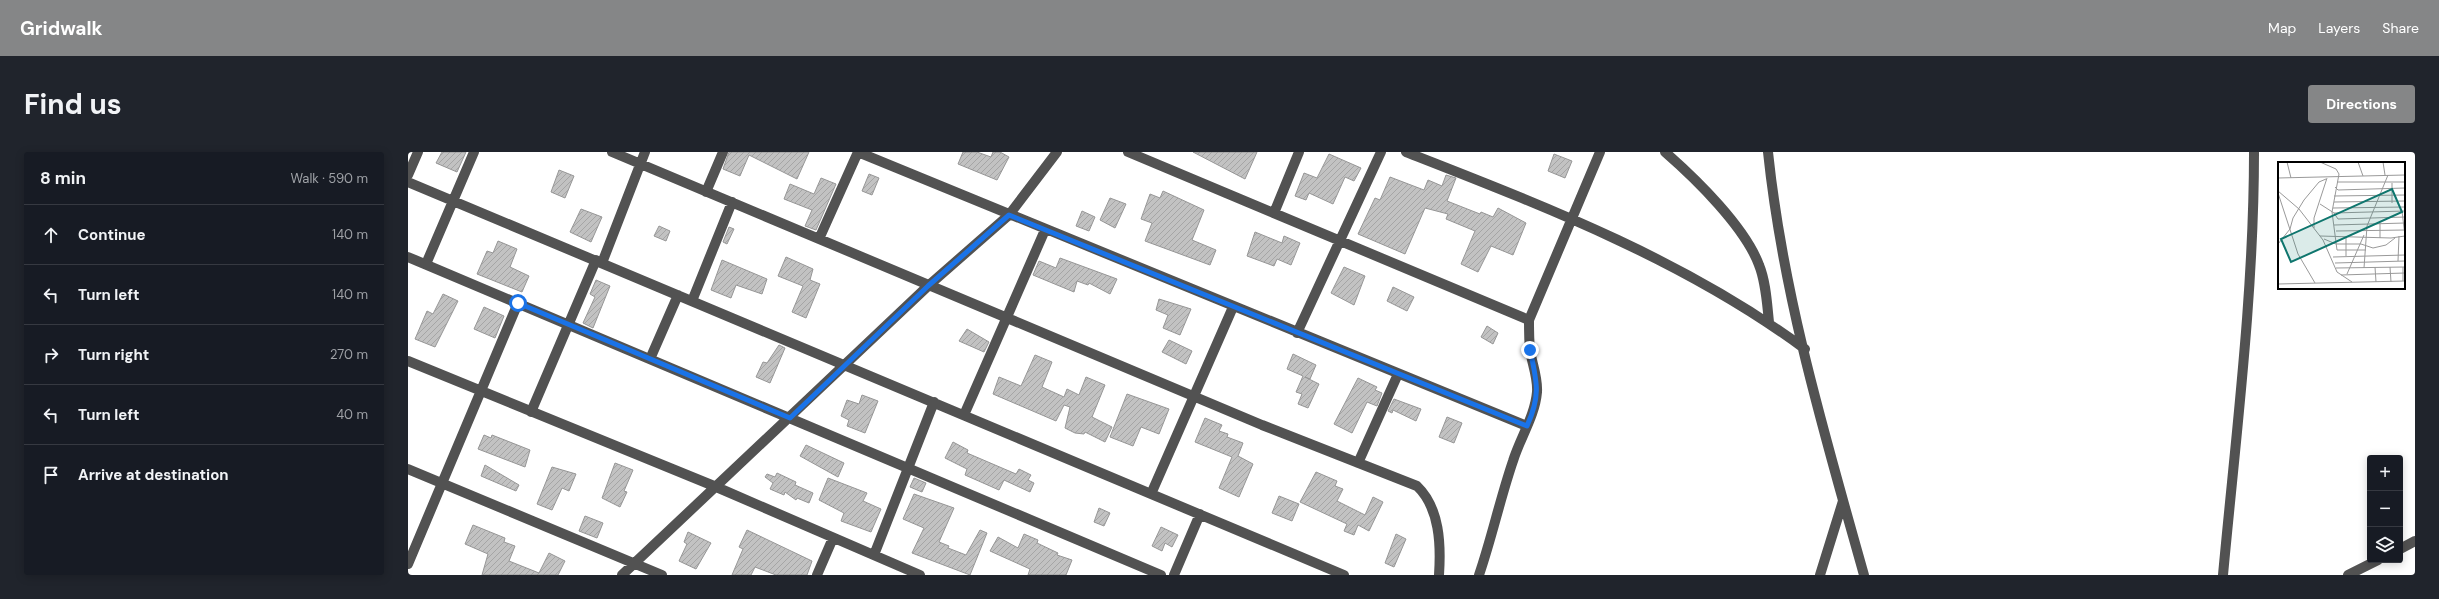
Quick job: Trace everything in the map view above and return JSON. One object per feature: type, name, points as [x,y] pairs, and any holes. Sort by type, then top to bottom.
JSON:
[{"type":"street","points":[[408,175],[418,152]]},
{"type":"street","points":[[426,264],[474,152]]},
{"type":"street","points":[[612,152],[928,286],[1417,486],[1427,495],[1433,510],[1438,535],[1439,575]]},
{"type":"street","points":[[531,412],[568,325],[599,262],[646,152]]},
{"type":"street","points":[[706,192],[723,152]]},
{"type":"street","points":[[819,239],[858,152],[1233,307],[1527,426]]},
{"type":"street","points":[[622,575],[714,486],[790,418],[928,286],[1009,215],[1057,152]]},
{"type":"street","points":[[1128,152],[1528,320]]},
{"type":"street","points":[[1274,213],[1299,152]]},
{"type":"street","points":[[1297,332],[1381,152]]},
{"type":"street","points":[[1406,152],[1431,156],[1573,219],[1684,272],[1769,322],[1805,349]]},
{"type":"street","points":[[1479,575],[1511,466],[1527,426],[1537,393],[1537,378],[1530,350],[1528,320],[1573,219],[1600,152]]},
{"type":"street","points":[[1665,152],[1718,204],[1742,236],[1759,265],[1769,322]]},
{"type":"street","points":[[1768,152],[1785,267],[1843,501],[1864,575]]},
{"type":"street","points":[[2223,575],[2249,285],[2254,216],[2254,152]]},
{"type":"street","points":[[408,182],[964,414],[1344,575]]},
{"type":"street","points":[[692,301],[732,202]]},
{"type":"street","points":[[964,414],[1045,230]]},
{"type":"street","points":[[408,257],[1161,575]]},
{"type":"street","points":[[650,359],[678,295]]},
{"type":"street","points":[[408,564],[518,303]]},
{"type":"street","points":[[1151,494],[1233,307]]},
{"type":"street","points":[[408,361],[714,486],[920,575]]},
{"type":"street","points":[[1358,463],[1398,374]]},
{"type":"street","points":[[874,555],[934,402]]},
{"type":"street","points":[[408,469],[662,575]]},
{"type":"street","points":[[1820,575],[1843,501]]},
{"type":"street","points":[[1174,575],[1200,514]]},
{"type":"street","points":[[817,575],[833,538]]},
{"type":"street","points":[[2403,547],[2415,541]]},
{"type":"street","points":[[2348,575],[2372,563]]},
{"type":"building","points":[[442,152],[466,152],[457,172],[436,163]]},
{"type":"building","points":[[729,152],[809,152],[797,179],[749,155],[740,176],[723,169]]},
{"type":"building","points":[[963,152],[977,152],[991,157],[993,152],[1000,152],[1009,157],[997,180],[958,164]]},
{"type":"building","points":[[1193,152],[1257,152],[1245,179]]},
{"type":"building","points":[[1329,154],[1361,168],[1354,181],[1345,177],[1333,204],[1309,193],[1306,200],[1295,196],[1304,173],[1317,178]]},
{"type":"building","points":[[1554,154],[1572,161],[1565,178],[1548,171]]},
{"type":"building","points":[[559,170],[574,176],[565,198],[551,192]]},
{"type":"building","points":[[869,174],[879,178],[872,195],[862,191]]},
{"type":"building","points":[[1446,175],[1456,178],[1447,201],[1480,214],[1481,212],[1493,217],[1498,208],[1526,223],[1513,255],[1491,246],[1478,272],[1461,264],[1475,231],[1446,219],[1448,214],[1425,208],[1405,254],[1358,234],[1375,198],[1380,200],[1390,177],[1424,190],[1428,180],[1442,186]]},
{"type":"building","points":[[821,178],[836,184],[816,230],[805,226],[812,210],[784,199],[790,184],[814,194]]},
{"type":"building","points":[[1163,191],[1204,210],[1192,240],[1216,250],[1210,265],[1145,241],[1152,223],[1141,219],[1150,194],[1160,198]]},
{"type":"building","points":[[1110,198],[1126,204],[1115,228],[1100,220]]},
{"type":"building","points":[[581,209],[602,217],[591,242],[570,232]]},
{"type":"building","points":[[1082,211],[1095,217],[1089,231],[1076,226]]},
{"type":"building","points":[[659,226],[670,231],[666,241],[654,236]]},
{"type":"building","points":[[729,227],[734,229],[727,244],[723,242]]},
{"type":"building","points":[[1255,232],[1282,243],[1284,236],[1300,243],[1291,265],[1277,259],[1274,266],[1247,256]]},
{"type":"building","points":[[498,241],[517,249],[510,267],[529,276],[522,292],[477,274],[487,251],[493,253]]},
{"type":"building","points":[[786,257],[813,269],[810,280],[820,284],[806,318],[792,312],[803,286],[778,276]]},
{"type":"building","points":[[1060,258],[1117,279],[1110,294],[1089,283],[1088,285],[1077,281],[1074,292],[1033,275],[1039,261],[1056,268]]},
{"type":"building","points":[[722,260],[767,279],[762,294],[736,285],[731,298],[711,290]]},
{"type":"building","points":[[1344,267],[1365,276],[1354,305],[1331,293]]},
{"type":"building","points":[[596,280],[610,286],[593,328],[583,323],[595,297],[590,294]]},
{"type":"building","points":[[1393,287],[1414,297],[1407,311],[1387,301]]},
{"type":"building","points":[[443,294],[458,301],[435,347],[415,339],[427,311],[433,314]]},
{"type":"building","points":[[1159,299],[1191,309],[1180,335],[1163,328],[1168,315],[1156,310]]},
{"type":"building","points":[[484,307],[504,316],[495,338],[474,329]]},
{"type":"building","points":[[1487,326],[1498,333],[1493,344],[1481,337]]},
{"type":"building","points":[[967,329],[989,342],[984,352],[959,341]]},
{"type":"building","points":[[1169,340],[1192,351],[1186,364],[1162,352]]},
{"type":"building","points":[[779,345],[785,348],[770,383],[756,377],[763,362],[767,363]]},
{"type":"building","points":[[1293,354],[1316,365],[1310,379],[1305,377],[1319,384],[1308,408],[1298,404],[1302,394],[1296,392],[1303,376],[1287,369]]},
{"type":"building","points":[[1035,355],[1052,362],[1042,387],[1064,397],[1067,389],[1079,395],[1086,377],[1105,385],[1092,417],[1112,427],[1105,442],[1085,432],[1084,434],[1075,433],[1065,428],[1070,407],[1064,405],[1056,421],[993,394],[999,377],[1021,386]]},
{"type":"building","points":[[1358,378],[1377,387],[1375,390],[1382,393],[1377,406],[1367,402],[1352,433],[1334,424]]},
{"type":"building","points":[[1127,394],[1169,409],[1159,434],[1141,427],[1133,446],[1110,437]]},
{"type":"building","points":[[862,395],[878,401],[865,433],[847,426],[849,420],[841,416],[847,400],[859,404]]},
{"type":"building","points":[[1394,399],[1421,409],[1416,421],[1393,410],[1392,413],[1388,411]]},
{"type":"building","points":[[1447,417],[1462,423],[1454,443],[1439,437]]},
{"type":"building","points":[[1205,418],[1222,425],[1219,431],[1228,434],[1227,437],[1243,443],[1238,456],[1253,464],[1239,497],[1219,488],[1232,457],[1195,442]]},
{"type":"building","points":[[484,435],[491,438],[492,435],[530,450],[525,467],[478,449]]},
{"type":"building","points":[[953,442],[968,450],[967,453],[1016,474],[1019,469],[1031,475],[1028,480],[1034,483],[1030,492],[1004,480],[999,490],[965,475],[967,469],[945,458]]},
{"type":"building","points":[[806,445],[844,463],[838,477],[800,456]]},
{"type":"building","points":[[615,463],[633,470],[624,491],[627,492],[620,507],[602,498]]},
{"type":"building","points":[[485,465],[519,485],[516,491],[481,476]]},
{"type":"building","points":[[552,467],[576,474],[569,491],[562,488],[552,510],[537,504]]},
{"type":"building","points":[[1316,472],[1337,481],[1335,486],[1343,489],[1337,501],[1365,515],[1373,497],[1383,502],[1369,531],[1358,525],[1354,535],[1344,531],[1347,524],[1300,502]]},
{"type":"building","points":[[777,473],[796,482],[795,485],[813,493],[809,503],[797,498],[796,500],[785,492],[784,495],[770,489],[773,483],[765,477],[767,474],[775,477]]},
{"type":"building","points":[[828,478],[867,493],[863,501],[881,509],[871,532],[841,521],[844,513],[819,500]]},
{"type":"building","points":[[914,478],[926,483],[922,492],[910,487]]},
{"type":"building","points":[[914,494],[954,508],[939,542],[949,546],[948,548],[966,555],[980,530],[987,533],[970,575],[912,553],[924,528],[903,519]]},
{"type":"building","points":[[1279,496],[1299,504],[1292,521],[1272,513]]},
{"type":"building","points":[[1099,508],[1110,513],[1104,526],[1094,522]]},
{"type":"building","points":[[585,516],[603,523],[597,538],[579,531]]},
{"type":"building","points":[[473,525],[505,538],[504,542],[515,546],[509,561],[539,573],[549,553],[565,561],[558,575],[482,575],[488,554],[465,544]]},
{"type":"building","points":[[1161,527],[1178,535],[1172,547],[1165,543],[1162,551],[1152,546]]},
{"type":"building","points":[[747,530],[812,561],[807,575],[776,575],[755,567],[751,575],[732,575],[743,549],[739,547]]},
{"type":"building","points":[[688,532],[711,543],[696,569],[679,561],[687,544],[684,542]]},
{"type":"building","points":[[1024,534],[1038,540],[1037,543],[1058,553],[1057,555],[1072,560],[1066,575],[1028,575],[1030,569],[990,551],[998,537],[1018,548]]},
{"type":"building","points":[[1396,534],[1406,539],[1394,567],[1385,563]]},
{"type":"route","points":[[518,303],[790,418],[928,286],[1009,215],[1527,426],[1537,393],[1537,378],[1530,350]]}]
